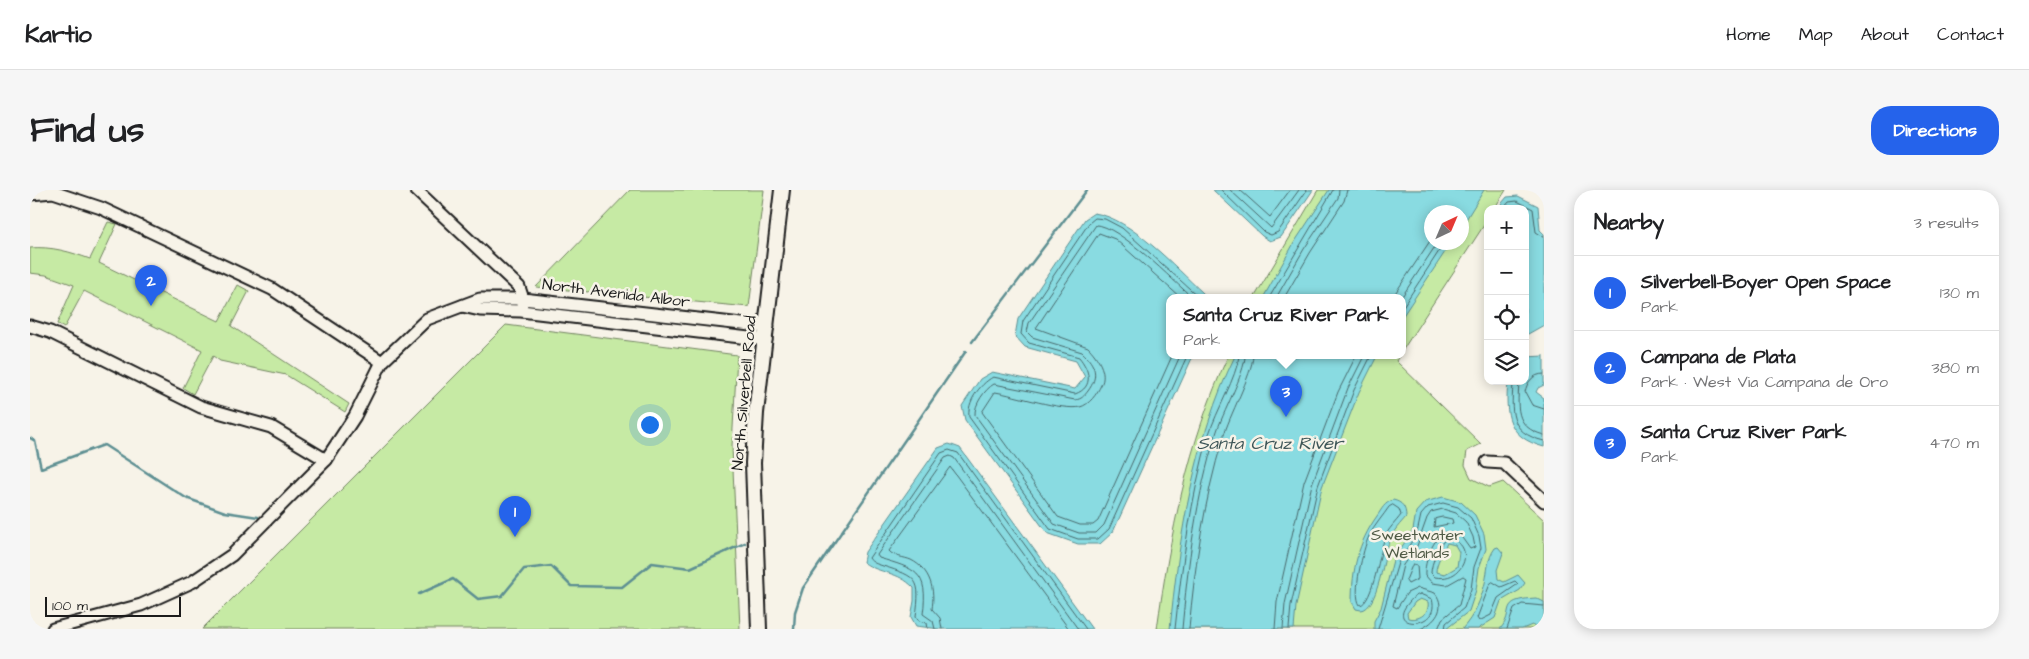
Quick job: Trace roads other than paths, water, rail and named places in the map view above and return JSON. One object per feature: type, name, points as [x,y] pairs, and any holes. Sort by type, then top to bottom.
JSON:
[{"type":"main road","name":"North Silverbell Road","points":[[759,629],[753,463],[756,413],[767,334],[782,190]]},
{"type":"street","points":[[416,190],[519,287],[523,299],[521,311]]},
{"type":"street","points":[[30,194],[53,192],[101,208],[264,285],[382,362]]},
{"type":"street","name":"North Avenida Albor","points":[[53,629],[141,604],[192,582],[232,555],[326,460],[354,416],[382,362],[427,319],[480,299],[523,299],[584,306],[767,334]]},
{"type":"street","name":"North Avenida Albor","points":[[462,306],[480,310],[498,308],[582,318],[767,334]]},
{"type":"street","points":[[582,318],[584,306]]},
{"type":"street","points":[[30,326],[50,332],[201,408],[271,427],[326,460]]},
{"type":"street","points":[[1487,462],[1504,464],[1544,501]]},
{"type":"water","points":[[1213,190],[1313,190],[1281,237],[1270,241],[1262,236]]},
{"type":"water","points":[[1329,190],[1484,190],[1469,215],[1469,205],[1424,205],[1424,250],[1446,250],[1406,311],[1406,294],[1265,294],[1294,243]]},
{"type":"water","points":[[1518,196],[1538,206],[1540,230],[1544,234],[1544,325],[1529,333],[1529,205],[1500,205],[1507,197]]},
{"type":"water","points":[[1094,213],[1123,224],[1152,245],[1203,294],[1166,294],[1166,359],[1192,359],[1113,532],[1100,544],[1078,544],[1047,533],[965,420],[962,406],[980,379],[992,372],[1075,389],[1085,377],[1076,361],[1025,347],[1015,336],[1018,319],[1085,219]]},
{"type":"water","points":[[1544,356],[1544,385],[1538,388],[1536,392],[1544,398],[1544,447],[1522,437],[1511,423],[1508,414],[1508,385],[1529,385],[1529,357]]},
{"type":"water","name":"Santa Cruz River","points":[[1234,359],[1376,359],[1359,392],[1322,487],[1296,606],[1294,629],[1170,629],[1178,559],[1190,490],[1209,421]]},
{"type":"water","points":[[949,444],[960,448],[1092,629],[940,629],[916,626],[911,617],[914,588],[901,578],[863,562],[865,552],[938,448]]},
{"type":"water","points":[[1443,497],[1461,502],[1475,515],[1484,534],[1486,549],[1479,568],[1476,590],[1469,611],[1446,629],[1374,629],[1374,621],[1381,608],[1393,560],[1413,530],[1416,512],[1425,502]],"holes":[[[1447,543],[1455,545],[1459,552],[1457,567],[1445,574],[1436,572],[1436,569]],[[1420,599],[1428,602],[1427,610],[1420,617],[1408,618],[1407,613],[1415,602]]]},
{"type":"water","points":[[1393,500],[1403,506],[1406,517],[1390,539],[1380,580],[1372,601],[1367,608],[1356,609],[1352,602],[1352,590],[1357,557],[1370,526],[1387,503]]},
{"type":"water","points":[[1498,547],[1503,553],[1497,570],[1498,579],[1504,582],[1518,575],[1525,583],[1520,590],[1501,601],[1495,618],[1478,629],[1462,629],[1479,602],[1490,556],[1495,548]]},
{"type":"water","points":[[1536,598],[1544,602],[1544,629],[1538,629],[1532,625],[1522,629],[1500,629],[1505,623],[1511,604],[1524,599]]},
{"type":"waterway","points":[[972,342],[1087,190]]},
{"type":"waterway","points":[[794,629],[795,612],[803,588],[966,351]]},
{"type":"waterway","points":[[30,438],[35,441],[41,468],[104,445],[186,498],[225,512],[258,517]]},
{"type":"waterway","points":[[419,594],[453,579],[478,599],[502,596],[524,569],[551,566],[571,586],[622,587],[652,563],[690,568],[745,543]]},
{"type":"place","name":"Campana de Plata","points":[[151,306]]},
{"type":"place","name":"Santa Cruz River Park","points":[[1286,417]]},
{"type":"place","name":"Silverbell-Boyer Open Space","points":[[515,537]]},
{"type":"park label","name":"Sweetwater Wetlands","points":[[1417,544]]}]
